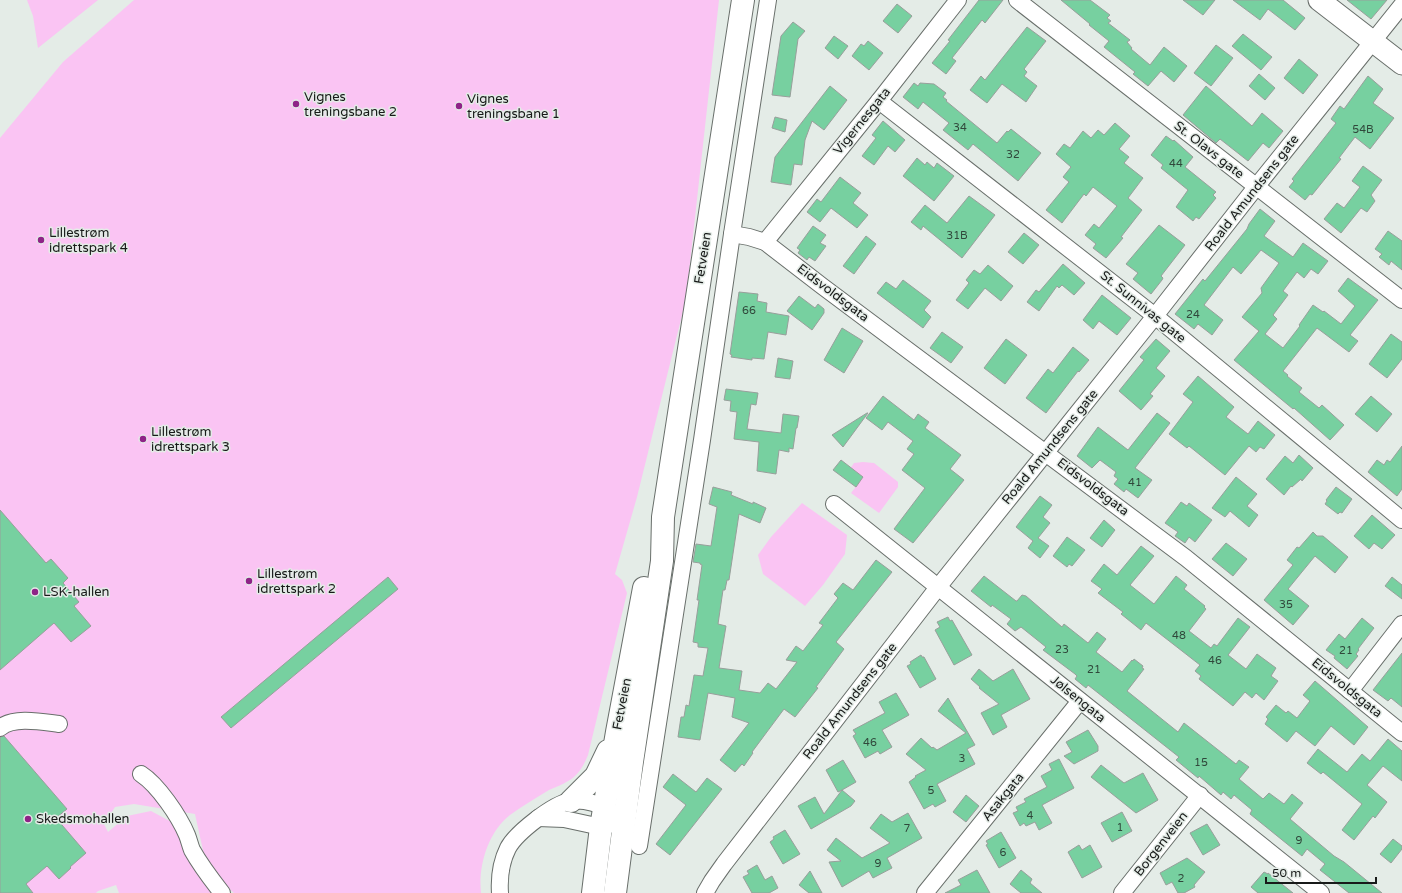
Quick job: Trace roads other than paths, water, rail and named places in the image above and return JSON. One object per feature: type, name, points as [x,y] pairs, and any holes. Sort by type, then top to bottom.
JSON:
[{"type":"highway","name":"Fetveien","points":[[615,893],[662,561],[663,517],[743,0]]},
{"type":"highway","name":"Fetveien","points":[[594,893],[603,817],[616,732],[649,559],[663,517]]},
{"type":"highway","points":[[572,801],[596,776],[616,732]]},
{"type":"main road","points":[[1320,0],[1402,64]]},
{"type":"street","points":[[639,846],[768,0]]},
{"type":"street","name":"Vigernesgata","points":[[765,242],[879,101],[958,0]]},
{"type":"street","name":"St. Olavs gate","points":[[1017,0],[1402,300]]},
{"type":"street","name":"Roald Amundsens gate","points":[[705,893],[724,864],[939,586],[1402,6]]},
{"type":"street","name":"St. Sunnivas gate","points":[[879,101],[1155,316],[1402,520]]},
{"type":"street","name":"Eidsvoldsgata","points":[[732,234],[765,242],[1192,562],[1402,733]]},
{"type":"street","name":"Jølsengata","points":[[834,504],[939,586],[1080,701],[1322,893]]},
{"type":"street","points":[[1350,691],[1402,624]]},
{"type":"street","name":"Asakgata","points":[[925,893],[1080,701]]},
{"type":"street","points":[[0,728],[4,724],[14,721],[59,724]]},
{"type":"street","points":[[141,774],[156,787],[172,810],[187,835],[191,848],[206,872],[222,893]]},
{"type":"street","name":"Borgenveien","points":[[1122,893],[1200,795]]},
{"type":"street","points":[[500,893],[500,875],[508,848],[521,832],[538,818],[564,802],[572,801],[593,803],[603,817]]},
{"type":"street","points":[[538,818],[564,819],[603,817],[624,822]]},
{"type":"place","name":"Vignes treningsbane 2","points":[[296,104]]},
{"type":"place","name":"Vignes treningsbane 1","points":[[459,106]]},
{"type":"place","name":"Lillestrøm idrettspark 4","points":[[41,240]]},
{"type":"place","name":"Lillestrøm idrettspark 3","points":[[143,439]]},
{"type":"place","name":"Lillestrøm idrettspark 2","points":[[249,581]]},
{"type":"place","name":"LSK-hallen","points":[[35,592]]},
{"type":"place","name":"Skedsmohallen","points":[[28,819]]}]
